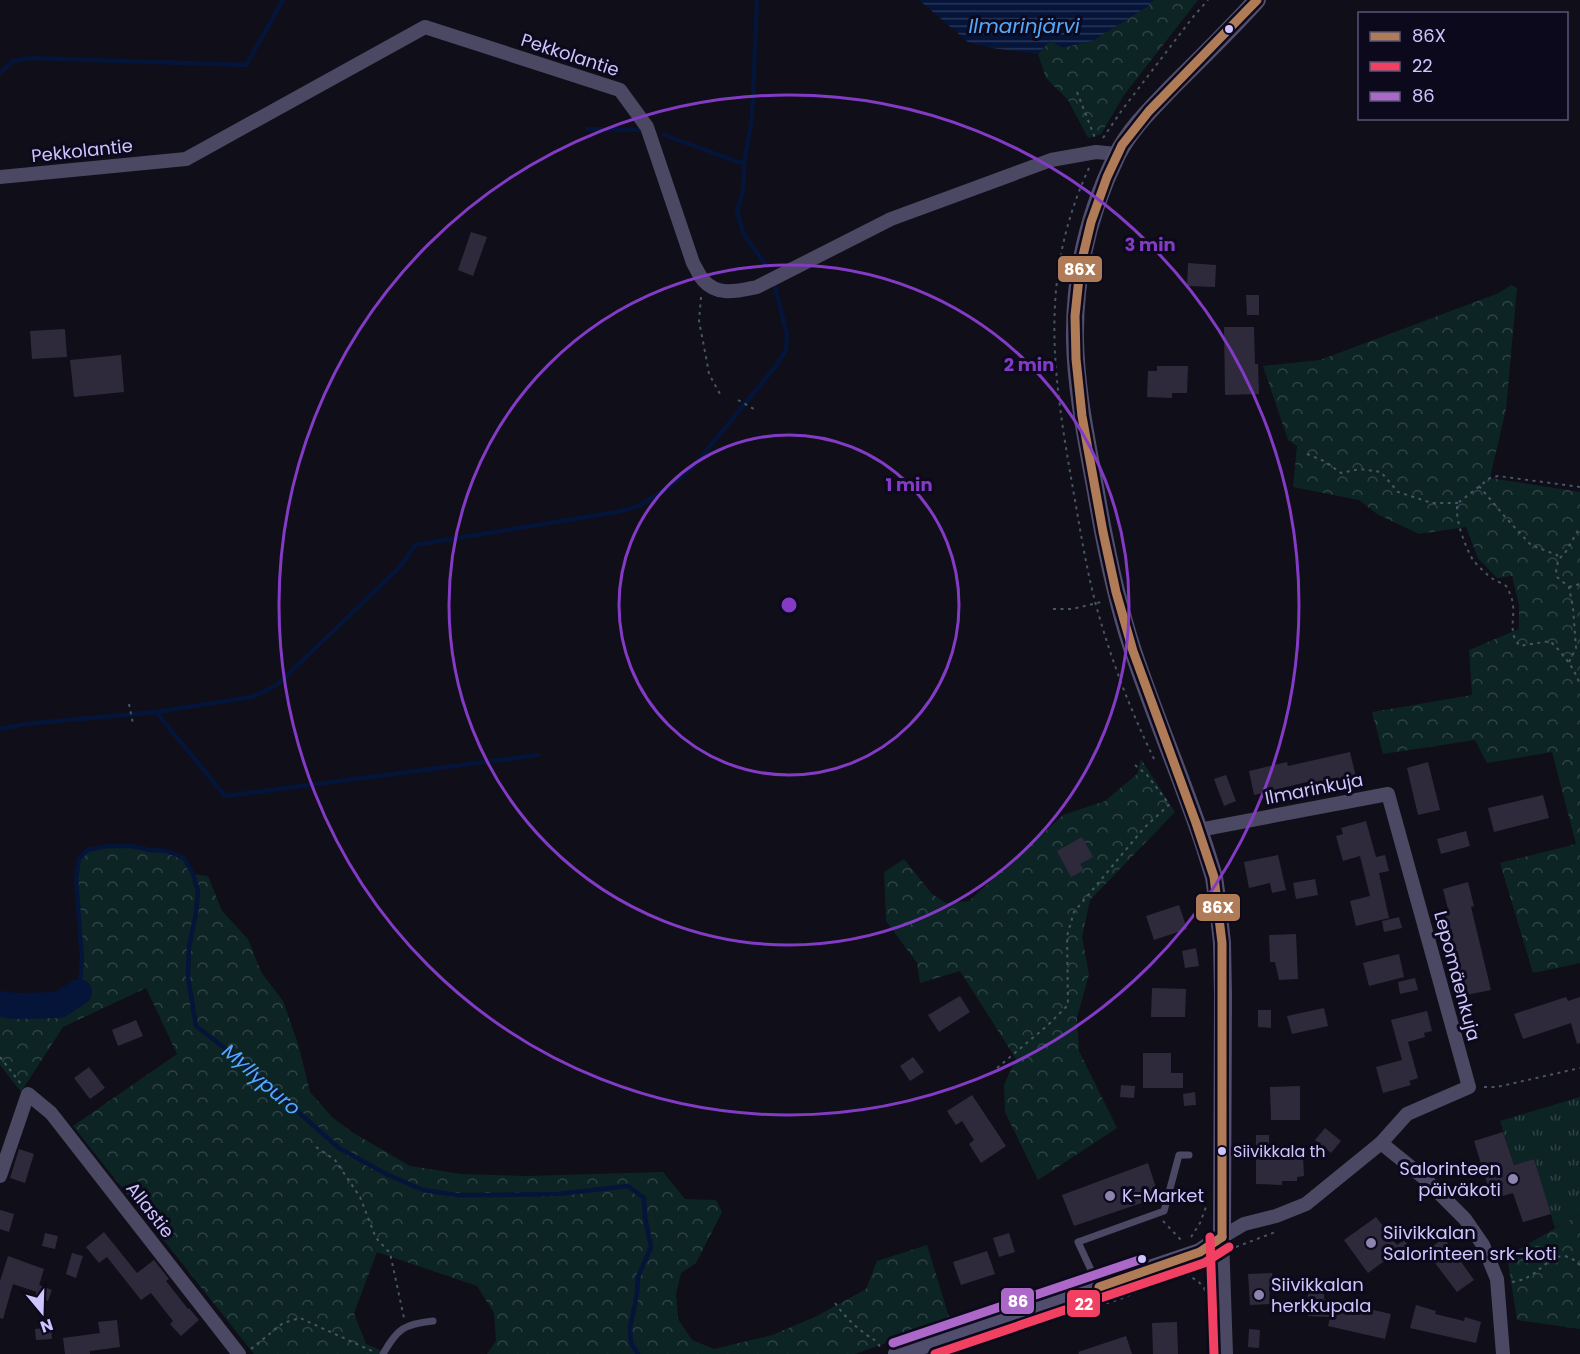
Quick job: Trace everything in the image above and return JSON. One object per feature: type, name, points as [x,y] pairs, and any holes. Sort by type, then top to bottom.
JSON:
[{"type":"main road","points":[[901,1352],[1229,1242],[1222,943],[1214,877],[1132,649],[1118,597],[1089,452],[1078,381],[1075,340],[1077,290],[1087,237],[1099,197],[1118,154],[1147,113],[1257,0]]},
{"type":"street","name":"Pekkolantie","points":[[0,177],[186,159],[425,27],[620,90],[647,126],[693,263],[703,280],[709,284]]},
{"type":"street","points":[[709,284],[718,291],[734,292],[757,287],[891,219],[1051,160],[1096,152],[1118,154]]},
{"type":"street","name":"Ilmarinkuja","points":[[1199,830],[1388,794],[1411,875]]},
{"type":"street","name":"Lepomäenkuja","points":[[1411,875],[1469,1087]]},
{"type":"street","points":[[1226,1354],[1224,1282],[1229,1242],[1244,1224],[1276,1216],[1306,1204],[1381,1143],[1407,1114],[1469,1087]]},
{"type":"street","points":[[0,1176],[28,1094]]},
{"type":"street","name":"Allastie","points":[[28,1094],[51,1113],[245,1351]]},
{"type":"street","points":[[1381,1143],[1423,1177],[1466,1219],[1483,1245],[1497,1280],[1503,1354]]},
{"type":"lane","points":[[1099,1287],[1078,1242],[1164,1211],[1179,1155],[1189,1155]]},
{"type":"lane","points":[[383,1354],[394,1336],[406,1327],[433,1321]]},
{"type":"path","points":[[1077,92],[1095,139]]},
{"type":"path","points":[[709,284],[700,297],[699,321],[710,374],[720,394]]},
{"type":"path","points":[[738,400],[754,409]]},
{"type":"path","points":[[1306,454],[1324,461],[1341,473],[1360,470],[1381,472],[1398,492],[1432,503],[1458,503]]},
{"type":"path","points":[[1580,487],[1498,476],[1490,478],[1479,486],[1458,503],[1456,509],[1462,537],[1474,560],[1493,579],[1506,586],[1513,601],[1512,633],[1518,645],[1550,641],[1576,672],[1580,685]]},
{"type":"path","points":[[1479,486],[1531,545],[1557,555],[1559,559]]},
{"type":"path","points":[[1569,662],[1576,648],[1574,608],[1569,587],[1557,577],[1556,569],[1559,559],[1565,553],[1580,526]]},
{"type":"path","points":[[1569,587],[1580,584]]},
{"type":"path","points":[[1053,609],[1072,609],[1118,597]]},
{"type":"path","points":[[129,704],[133,724]]},
{"type":"path","points":[[1135,765],[1147,775],[1169,804]]},
{"type":"path","points":[[997,1068],[1068,1005],[1067,936],[1074,912],[1144,828],[1184,789]]},
{"type":"path","points":[[0,1057],[28,1094]]},
{"type":"path","points":[[1469,1087],[1497,1087],[1580,1068]]},
{"type":"path","points":[[316,1147],[335,1160],[360,1197],[376,1238],[390,1253],[406,1327]]},
{"type":"path","points":[[1156,1214],[1186,1246]]},
{"type":"path","points":[[1229,1242],[1278,1231]]},
{"type":"path","points":[[1497,1280],[1511,1282],[1525,1279],[1555,1257],[1564,1255],[1572,1257],[1580,1265]]},
{"type":"path","points":[[1180,1275],[1187,1274],[1204,1288],[1224,1282]]},
{"type":"path","points":[[1048,1321],[1120,1299],[1150,1287]]},
{"type":"path","points":[[835,1303],[865,1335],[901,1352]]},
{"type":"path","points":[[245,1351],[283,1323],[300,1318],[377,1354]]},
{"type":"green space","points":[[1154,0],[1198,0],[1124,95],[1101,134],[1088,138],[1068,100],[1046,78],[1038,54],[1050,41],[1094,40]]},
{"type":"green space","points":[[1511,285],[1517,288],[1506,409],[1490,478],[1580,492],[1580,963],[1533,973],[1500,863],[1576,844],[1552,752],[1487,763],[1475,740],[1383,754],[1372,712],[1472,695],[1469,650],[1519,629],[1519,605],[1512,576],[1497,578],[1478,558],[1466,527],[1419,534],[1377,514],[1359,500],[1293,487],[1297,446],[1288,440],[1263,366],[1320,360],[1499,293]]},
{"type":"green space","points":[[1141,759],[1175,812],[1090,900],[1082,937],[1089,974],[1077,1018],[1079,1051],[1117,1128],[1038,1180],[1005,1112],[1004,1085],[1016,1059],[960,971],[920,983],[917,963],[886,921],[884,872],[904,859],[932,894],[946,903],[969,901],[1063,815],[1105,801],[1137,774]]},
{"type":"green space","points":[[107,846],[132,846],[167,851],[184,858],[193,874],[208,876],[222,911],[248,939],[261,972],[283,1001],[299,1047],[310,1092],[332,1117],[352,1132],[410,1166],[461,1174],[526,1176],[663,1172],[685,1199],[716,1200],[722,1212],[696,1263],[681,1273],[676,1294],[678,1319],[692,1340],[714,1349],[772,1335],[817,1316],[866,1289],[877,1261],[927,1245],[950,1320],[855,1354],[487,1354],[496,1341],[494,1313],[477,1286],[377,1252],[354,1313],[366,1344],[389,1354],[254,1354],[73,1126],[177,1054],[146,988],[63,1027],[21,1092],[0,1065],[0,1004],[59,1005],[79,991],[82,960],[76,878],[79,859],[87,850]]},
{"type":"green space","points":[[1580,1097],[1580,1214],[1555,1228],[1534,1159],[1514,1165],[1500,1121]]},
{"type":"green space","points":[[1580,1214],[1580,1329],[1517,1320],[1507,1256]]},
{"type":"water","name":"Ilmarinjärvi","points":[[919,0],[1154,0],[1094,40],[1063,48],[1050,41],[1038,54],[992,48],[968,42]]},
{"type":"building","points":[[471,232],[487,237],[473,276],[458,270]]},
{"type":"building","points":[[1188,263],[1216,265],[1215,287],[1187,286]]},
{"type":"building","points":[[1246,295],[1259,295],[1259,315],[1247,315]]},
{"type":"building","points":[[1224,327],[1254,327],[1259,394],[1225,395]]},
{"type":"building","points":[[65,329],[67,357],[32,359],[30,331]]},
{"type":"building","points":[[121,355],[124,392],[74,397],[70,360]]},
{"type":"building","points":[[1157,366],[1188,366],[1187,393],[1172,393],[1172,398],[1147,397],[1148,371],[1157,371]]},
{"type":"building","points":[[1350,752],[1356,777],[1313,787],[1311,781],[1254,795],[1249,771],[1287,762],[1288,766]]},
{"type":"building","points":[[1428,762],[1440,810],[1418,815],[1407,768]]},
{"type":"building","points":[[1226,775],[1236,801],[1224,806],[1214,779]]},
{"type":"building","points":[[1543,795],[1549,818],[1494,832],[1488,808]]},
{"type":"building","points":[[1366,821],[1376,857],[1385,855],[1389,871],[1379,873],[1389,918],[1356,926],[1350,901],[1370,896],[1360,856],[1343,861],[1336,836],[1343,834],[1341,828]]},
{"type":"building","points":[[1466,831],[1470,846],[1441,854],[1437,839]]},
{"type":"building","points":[[1082,837],[1093,857],[1080,864],[1084,870],[1071,877],[1057,851]]},
{"type":"building","points":[[1278,855],[1286,890],[1272,893],[1270,883],[1249,888],[1244,862]]},
{"type":"building","points":[[1315,879],[1318,895],[1296,899],[1293,883]]},
{"type":"building","points":[[1468,882],[1474,906],[1471,907],[1491,990],[1461,996],[1458,981],[1462,981],[1444,910],[1448,909],[1443,889]]},
{"type":"building","points":[[1179,905],[1187,929],[1154,940],[1146,916]]},
{"type":"building","points":[[1399,917],[1402,928],[1384,932],[1382,921]]},
{"type":"building","points":[[1296,934],[1298,979],[1279,980],[1275,962],[1270,962],[1269,935]]},
{"type":"building","points":[[1196,948],[1199,966],[1185,968],[1182,951]]},
{"type":"building","points":[[1399,954],[1404,977],[1369,986],[1363,963]]},
{"type":"building","points":[[1415,978],[1418,990],[1400,994],[1398,982]]},
{"type":"building","points":[[1152,988],[1186,989],[1185,1017],[1151,1017]]},
{"type":"building","points":[[960,996],[970,1012],[939,1032],[928,1015]]},
{"type":"building","points":[[1566,997],[1568,1001],[1580,997],[1580,1043],[1577,1044],[1571,1023],[1523,1039],[1514,1014]]},
{"type":"building","points":[[1324,1008],[1328,1026],[1292,1034],[1287,1016]]},
{"type":"building","points":[[1258,1010],[1271,1010],[1271,1028],[1258,1027]]},
{"type":"building","points":[[1427,1011],[1432,1031],[1424,1033],[1425,1037],[1408,1042],[1418,1078],[1409,1081],[1411,1085],[1383,1093],[1376,1067],[1402,1060],[1391,1020]]},
{"type":"building","points":[[136,1020],[143,1036],[118,1046],[112,1030]]},
{"type":"building","points":[[1143,1053],[1171,1053],[1171,1073],[1183,1073],[1183,1088],[1143,1088]]},
{"type":"building","points":[[913,1057],[924,1072],[910,1081],[900,1066]]},
{"type":"building","points":[[89,1067],[105,1088],[90,1099],[74,1078]]},
{"type":"building","points":[[1121,1085],[1135,1086],[1134,1098],[1120,1097]]},
{"type":"building","points":[[1300,1086],[1300,1120],[1271,1120],[1270,1087]]},
{"type":"building","points":[[1195,1092],[1196,1105],[1184,1106],[1183,1094]]},
{"type":"building","points":[[972,1095],[1006,1146],[981,1163],[969,1144],[974,1140],[962,1121],[956,1125],[947,1111]]},
{"type":"building","points":[[1325,1128],[1341,1141],[1331,1153],[1315,1140]]},
{"type":"building","name":"Salorinteen päiväkoti","points":[[1503,1132],[1514,1165],[1534,1159],[1551,1214],[1523,1222],[1513,1193],[1492,1199],[1474,1141]]},
{"type":"building","points":[[1256,1135],[1269,1135],[1269,1157],[1300,1158],[1303,1155],[1304,1176],[1297,1177],[1297,1181],[1282,1181],[1282,1185],[1256,1184]]},
{"type":"building","points":[[19,1149],[34,1154],[25,1183],[10,1178]]},
{"type":"building","name":"K-Market","points":[[1148,1163],[1159,1197],[1074,1226],[1062,1195]]},
{"type":"building","points":[[0,1210],[14,1214],[9,1232],[0,1229]]},
{"type":"building","name":"Siivikkalan Salorinteen srk-koti","points":[[1376,1217],[1397,1245],[1404,1240],[1411,1249],[1402,1256],[1398,1251],[1368,1273],[1344,1240]]},
{"type":"building","points":[[104,1232],[137,1273],[154,1260],[169,1279],[166,1281],[199,1320],[181,1336],[170,1324],[173,1321],[151,1293],[141,1300],[107,1257],[99,1263],[86,1247]]},
{"type":"building","points":[[45,1233],[58,1236],[55,1249],[42,1246]]},
{"type":"building","points":[[1009,1233],[1015,1252],[999,1257],[993,1238]]},
{"type":"building","points":[[1444,1238],[1474,1280],[1457,1292],[1426,1251]]},
{"type":"building","points":[[987,1251],[995,1274],[961,1285],[953,1262]]},
{"type":"building","points":[[72,1253],[83,1256],[76,1278],[66,1274]]},
{"type":"building","points":[[8,1256],[44,1269],[37,1292],[13,1284],[3,1319],[0,1318],[0,1281]]},
{"type":"building","name":"Siivikkalan herkkupala","points":[[1272,1273],[1273,1285],[1269,1286],[1270,1304],[1250,1305],[1248,1274]]},
{"type":"building","points":[[39,1285],[52,1290],[48,1301],[35,1296]]},
{"type":"building","points":[[1308,1292],[1324,1292],[1324,1299],[1391,1314],[1385,1339],[1328,1326],[1330,1317],[1308,1316]]},
{"type":"building","points":[[1416,1305],[1436,1311],[1435,1314],[1464,1321],[1465,1317],[1481,1322],[1476,1343],[1410,1328]]},
{"type":"building","points":[[117,1320],[120,1347],[90,1351],[90,1354],[65,1354],[63,1338],[100,1333],[98,1322]]},
{"type":"building","points":[[1177,1322],[1178,1354],[1153,1354],[1152,1323]]},
{"type":"building","points":[[51,1327],[52,1339],[36,1340],[35,1329]]},
{"type":"building","points":[[1249,1329],[1260,1330],[1259,1348],[1248,1347]]},
{"type":"building","points":[[1126,1336],[1132,1354],[1079,1354],[1078,1352]]},
{"type":"waterway","points":[[0,73],[13,61],[30,58],[246,65],[283,0]]},
{"type":"waterway","points":[[757,0],[752,118],[744,164],[743,192],[737,211],[744,235],[767,266]]},
{"type":"waterway","points":[[587,129],[640,130]]},
{"type":"waterway","points":[[664,135],[744,164]]},
{"type":"waterway","points":[[0,729],[25,724],[156,712],[252,697],[277,685],[401,566],[415,545],[617,512],[639,506],[665,490],[692,468],[776,366],[786,350],[787,334],[775,287]]},
{"type":"waterway","points":[[156,712],[225,796],[538,755]]},
{"type":"waterway","name":"Myllypuro","points":[[79,992],[82,960],[76,878],[79,859],[87,850],[107,846],[132,846],[167,851],[184,858],[193,874],[198,891],[189,947],[188,977],[196,1026],[243,1062],[339,1148],[386,1174],[423,1190],[457,1195],[558,1194],[628,1186],[644,1198],[651,1247],[638,1277],[630,1328],[631,1343],[638,1354]]},
{"type":"waterway","name":"Myllypuro","points":[[0,1004],[59,1005],[79,992]]},
{"type":"transit line","name":"86X","points":[[1222,1237],[1222,943],[1214,877],[1133,651],[1116,592],[1082,416],[1076,359],[1075,316],[1080,268],[1091,222],[1107,177],[1122,145],[1149,111],[1257,0]]},
{"type":"transit line","name":"22","points":[[1210,1237],[1214,1354]]},
{"type":"transit line","name":"86X","points":[[1099,1287],[1200,1252],[1222,1237]]},
{"type":"transit line","name":"22","points":[[935,1354],[1204,1263],[1229,1247]]},
{"type":"transit line","name":"86","points":[[893,1343],[1142,1259]]},
{"type":"place","name":"Siivikkala th","points":[[1222,1151]]},
{"type":"place","name":"Salorinteen päiväkoti","points":[[1513,1179]]},
{"type":"place","name":"K-Market","points":[[1110,1196]]},
{"type":"place","name":"Siivikkalan Salorinteen srk-koti","points":[[1371,1243]]},
{"type":"place","name":"Siivikkalan herkkupala","points":[[1259,1295]]}]
